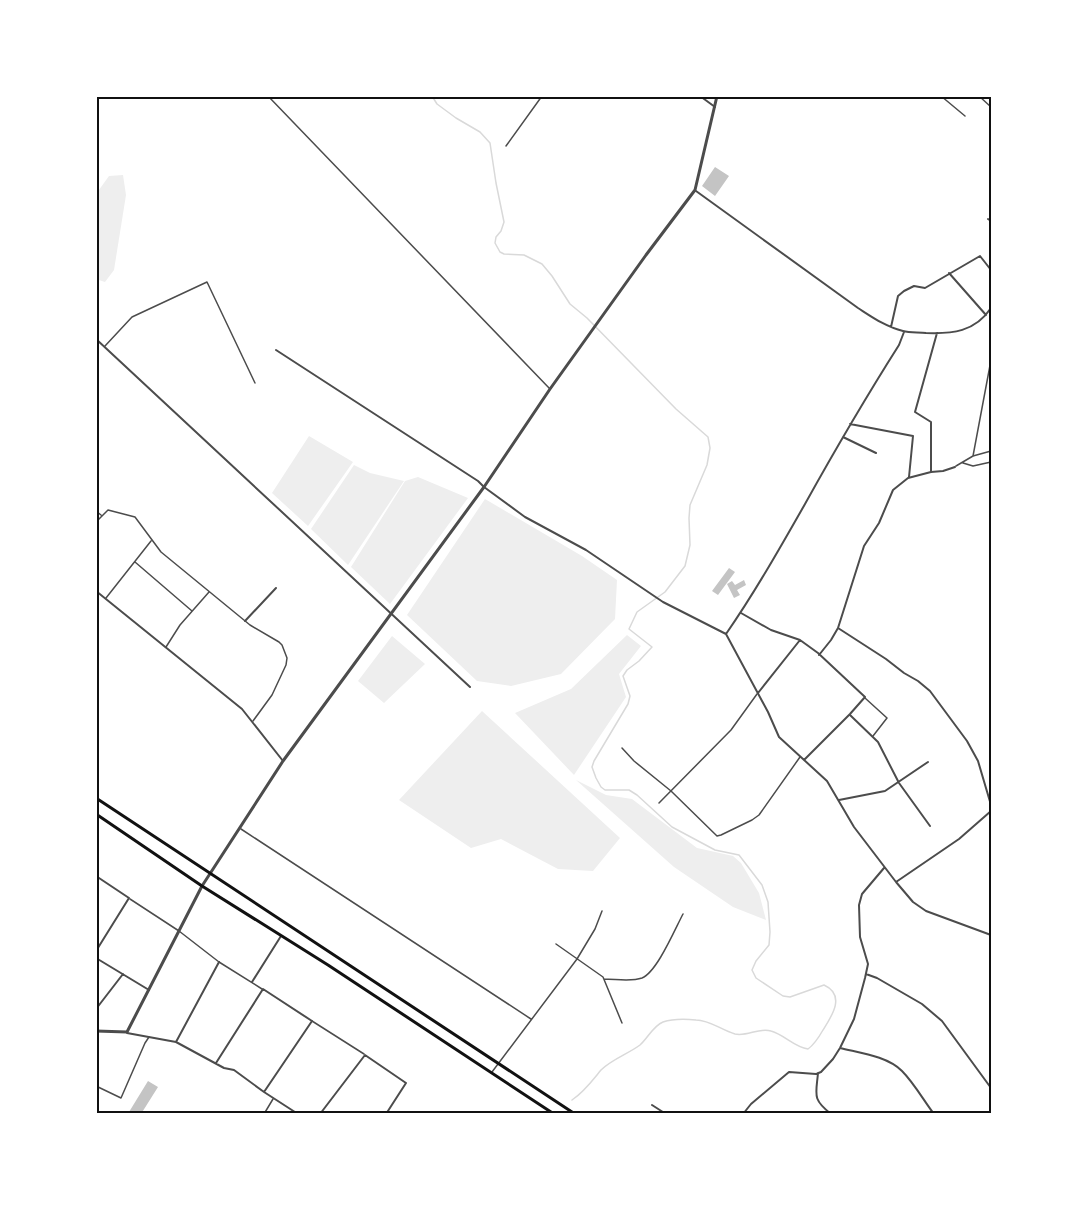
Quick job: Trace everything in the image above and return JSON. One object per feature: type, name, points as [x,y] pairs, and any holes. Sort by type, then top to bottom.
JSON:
[{"type":"main road","points":[[96,798],[575,1114]]},
{"type":"main road","points":[[96,814],[202,886],[554,1114]]},
{"type":"street","points":[[700,96],[715,107]]},
{"type":"street","points":[[127,1032],[202,886],[283,761],[484,487],[550,389],[695,190],[717,96]]},
{"type":"street","points":[[695,190],[858,308],[891,327],[904,332],[947,334],[966,329],[986,315],[991,308]]},
{"type":"street","points":[[891,327],[898,296],[904,291],[914,286],[925,288],[980,256],[991,270]]},
{"type":"street","points":[[949,273],[986,315]]},
{"type":"street","points":[[726,634],[741,613],[850,424],[899,345],[904,332]]},
{"type":"street","points":[[931,472],[931,423],[915,412],[937,333]]},
{"type":"street","points":[[96,339],[470,687]]},
{"type":"street","points":[[276,350],[478,481],[525,517],[586,550],[663,602],[726,634],[779,737],[827,781],[854,827],[913,902],[926,911],[991,935]]},
{"type":"street","points":[[850,424],[914,436],[908,478]]},
{"type":"street","points":[[843,437],[876,453]]},
{"type":"street","points":[[819,655],[838,628],[864,546],[879,523],[893,490],[908,478],[943,471],[955,466]]},
{"type":"street","points":[[245,621],[276,588]]},
{"type":"street","points":[[96,591],[242,709],[283,761]]},
{"type":"street","points":[[741,613],[771,630],[800,640],[865,697],[802,758]]},
{"type":"street","points":[[838,628],[930,691],[967,741],[978,761],[991,805]]},
{"type":"street","points":[[758,693],[800,640]]},
{"type":"street","points":[[850,714],[879,745],[899,783],[930,826]]},
{"type":"street","points":[[839,801],[885,791],[928,762]]},
{"type":"street","points":[[896,882],[958,839],[991,810]]},
{"type":"street","points":[[743,1114],[751,1104],[789,1072],[816,1074],[821,1072],[840,1048],[854,1018],[868,964],[860,937],[858,905],[862,894],[885,867]]},
{"type":"street","points":[[96,876],[129,898],[96,951]]},
{"type":"street","points":[[252,982],[281,936]]},
{"type":"street","points":[[96,958],[148,990]]},
{"type":"street","points":[[176,1042],[219,962]]},
{"type":"street","points":[[96,1009],[123,974]]},
{"type":"street","points":[[866,974],[922,1004],[942,1021],[991,1088]]},
{"type":"street","points":[[216,1063],[263,989],[283,1001],[312,1021],[264,1092]]},
{"type":"street","points":[[96,1031],[127,1032],[176,1042],[224,1068],[234,1070],[298,1114]]},
{"type":"street","points":[[840,1048],[871,1055],[902,1071],[934,1114]]},
{"type":"street","points":[[320,1114],[365,1054],[406,1083],[386,1114]]},
{"type":"street","points":[[818,1073],[817,1100],[831,1114]]},
{"type":"street","points":[[652,1105],[666,1114]]},
{"type":"street","points":[[457,1114],[458,1112],[462,1114]]},
{"type":"lane","points":[[268,96],[550,389]]},
{"type":"lane","points":[[506,146],[542,96]]},
{"type":"lane","points":[[940,96],[965,116]]},
{"type":"lane","points":[[979,96],[991,106]]},
{"type":"lane","points":[[104,346],[132,317],[207,282],[255,383]]},
{"type":"lane","points":[[973,456],[991,360]]},
{"type":"lane","points":[[955,466],[973,456],[991,451]]},
{"type":"lane","points":[[961,463],[973,466],[991,462]]},
{"type":"lane","points":[[96,522],[108,510],[135,517],[161,552],[245,621],[279,642],[287,658],[286,664],[272,695],[253,722]]},
{"type":"lane","points":[[96,511],[102,516]]},
{"type":"lane","points":[[106,599],[152,540]]},
{"type":"lane","points":[[135,562],[192,611]]},
{"type":"lane","points":[[166,647],[180,625],[210,592]]},
{"type":"lane","points":[[658,803],[731,730],[758,693]]},
{"type":"lane","points":[[865,697],[887,718],[872,736]]},
{"type":"lane","points":[[622,748],[717,836],[759,815],[802,758]]},
{"type":"lane","points":[[239,828],[531,1019]]},
{"type":"lane","points":[[129,898],[179,931],[219,962],[263,989]]},
{"type":"lane","points":[[491,1072],[577,959],[595,929],[602,911]]},
{"type":"lane","points":[[604,979],[635,980],[647,975],[654,968],[683,914]]},
{"type":"lane","points":[[556,944],[600,974],[622,1023]]},
{"type":"lane","points":[[312,1021],[365,1054]]},
{"type":"lane","points":[[96,1086],[121,1098],[145,1042],[150,1037]]},
{"type":"lane","points":[[264,1114],[274,1098]]},
{"type":"shaded area","points":[[123,175],[126,195],[114,270],[105,282],[96,279],[96,194],[109,176]]},
{"type":"shaded area","points":[[309,436],[353,462],[308,526],[272,493]]},
{"type":"shaded area","points":[[354,465],[370,473],[404,481],[348,565],[311,529]]},
{"type":"shaded area","points":[[418,477],[468,498],[390,604],[351,567],[405,481]]},
{"type":"shaded area","points":[[485,499],[582,556],[617,580],[615,619],[561,674],[511,686],[477,681],[407,615]]},
{"type":"shaded area","points":[[627,635],[641,646],[619,674],[626,697],[574,775],[515,713],[571,689]]},
{"type":"shaded area","points":[[392,636],[425,664],[384,703],[358,681]]},
{"type":"shaded area","points":[[482,711],[620,838],[593,871],[558,869],[501,839],[471,848],[399,800]]},
{"type":"shaded area","points":[[576,780],[606,795],[632,799],[697,848],[733,856],[741,863],[759,893],[766,920],[733,907],[674,867]]},
{"type":"building","points":[[715,167],[729,176],[715,196],[702,186]]},
{"type":"building","points":[[729,568],[735,572],[718,595],[712,591]]},
{"type":"building","points":[[744,580],[746,585],[737,590],[740,595],[734,598],[727,584],[732,581],[735,585]]},
{"type":"building","points":[[148,1081],[158,1087],[141,1114],[129,1112]]},
{"type":"waterway","points":[[432,96],[437,104],[480,132],[490,143],[504,222],[495,243],[500,252],[524,255],[542,264],[570,304],[587,318],[676,409],[708,437],[710,448],[707,465],[690,505],[690,545],[685,566],[665,592],[637,612],[629,629],[652,647],[623,676],[630,696],[628,704],[594,761],[592,767],[596,778],[605,790],[629,790],[637,795],[672,827],[715,850],[739,855],[762,885],[768,902],[769,945],[752,970],[756,978],[783,996],[790,997],[824,985],[831,989],[836,1000],[830,1018],[817,1040],[808,1049],[766,1030],[740,1035],[701,1020],[663,1022],[656,1026],[640,1045],[605,1066],[572,1100]]}]
